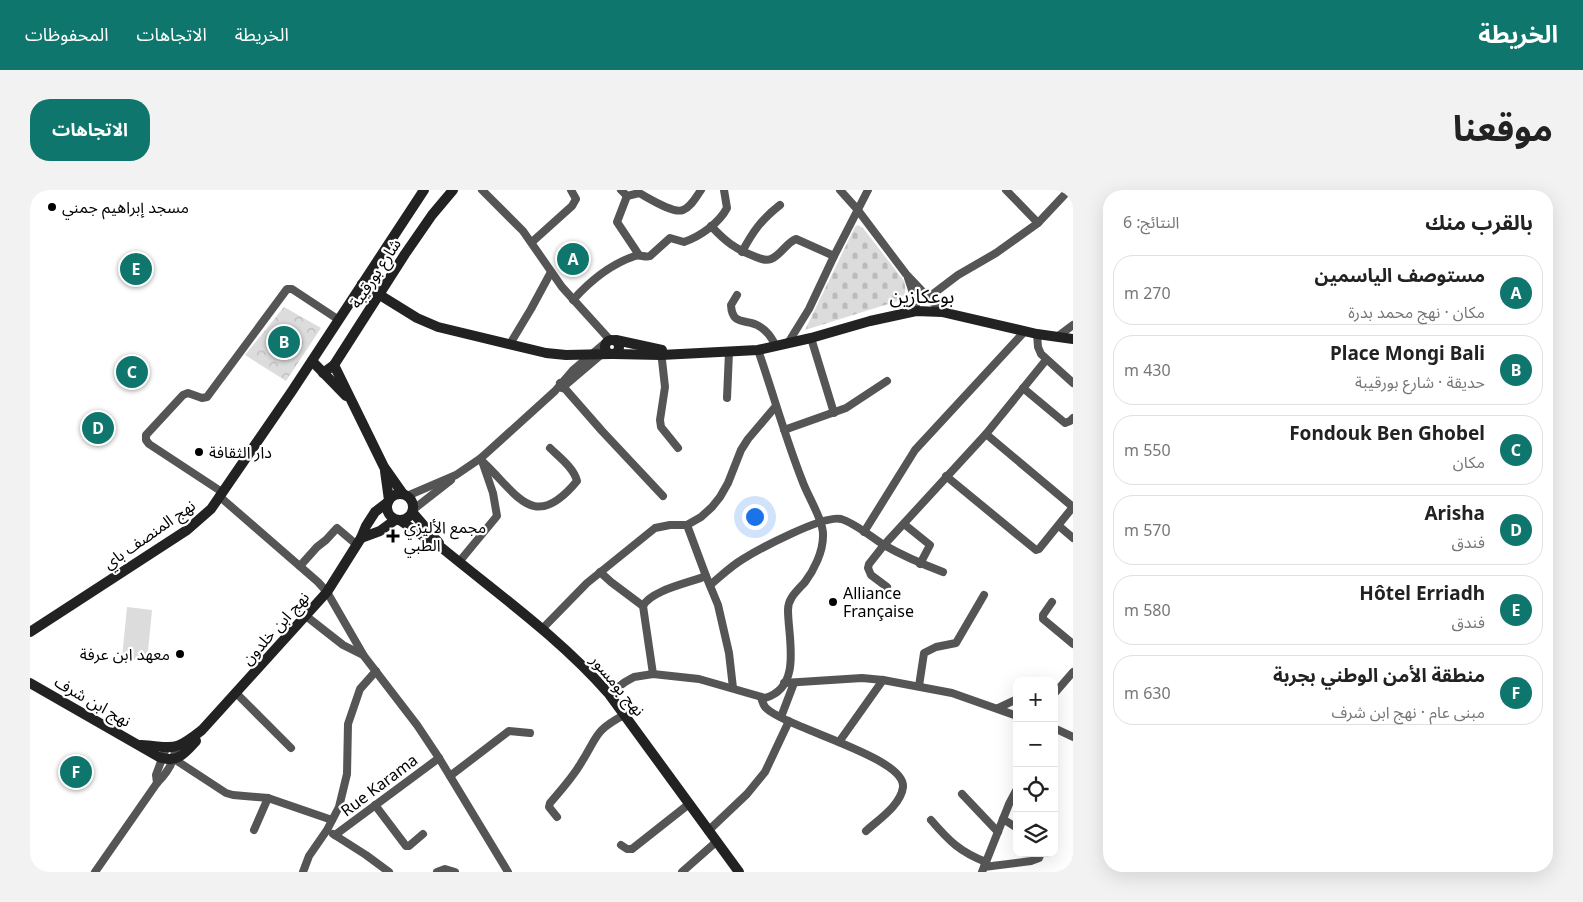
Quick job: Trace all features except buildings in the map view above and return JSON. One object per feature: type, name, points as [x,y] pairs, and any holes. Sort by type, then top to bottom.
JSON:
[{"type":"main road","name":"شارع بورقيبة","points":[[312,361],[424,190]]},
{"type":"main road","name":"شارع بورقيبة","points":[[323,373],[334,365],[432,215],[453,190]]},
{"type":"main road","points":[[362,284],[417,318],[432,325],[546,353],[566,355],[591,355],[609,348],[678,353],[758,350],[916,311],[942,312],[1037,334],[1073,339]]},
{"type":"main road","name":"نهج بومسور","points":[[312,361],[353,403]]},
{"type":"main road","name":"نهج المنصف باي","points":[[30,632],[187,530],[211,509],[312,361]]},
{"type":"main road","name":"نهج بومسور","points":[[334,365],[384,467],[414,504],[413,511],[442,548]]},
{"type":"main road","name":"نهج بومسور","points":[[384,467],[389,501],[388,512],[442,548],[542,630],[588,671],[608,694],[739,872]]},
{"type":"main road","points":[[389,501],[393,496],[405,495]]},
{"type":"main road","name":"نهج ابن خلدون","points":[[168,752],[202,730],[306,616],[327,592],[359,542],[375,512],[389,501]]},
{"type":"main road","points":[[359,542],[398,520],[410,517],[413,511]]},
{"type":"main road","name":"نهج ابن شرف","points":[[30,682],[149,752],[168,752]]},
{"type":"main road","name":"نهج ابن خلدون","points":[[174,759],[188,750],[202,730]]},
{"type":"main road","points":[[168,752],[174,759]]},
{"type":"street","points":[[405,495],[456,475],[482,460],[555,391],[609,348],[551,272],[532,242],[514,221],[482,190]]},
{"type":"street","points":[[532,242],[572,206],[576,199],[571,190]]},
{"type":"street","points":[[701,190],[689,206],[678,212],[640,192],[624,193],[617,222],[639,255],[644,257],[650,256],[670,238],[684,242],[712,226],[722,217],[727,208],[724,190]]},
{"type":"street","points":[[840,190],[858,210],[906,274],[942,312]]},
{"type":"street","points":[[788,343],[809,309],[868,190]]},
{"type":"street","points":[[1006,190],[1038,223]]},
{"type":"street","points":[[929,297],[958,275],[996,253],[1038,223],[1069,190]]},
{"type":"street","points":[[742,252],[760,222],[780,205]]},
{"type":"street","points":[[712,226],[726,242],[742,252],[765,260],[770,259],[791,242],[799,239],[834,256]]},
{"type":"street","points":[[572,300],[587,284],[611,267],[639,255]]},
{"type":"street","points":[[510,344],[528,316],[551,272]]},
{"type":"street","points":[[906,274],[916,302],[916,311]]},
{"type":"street","points":[[339,320],[292,289],[287,289],[207,397],[202,398],[188,393],[183,395],[146,435],[146,440],[221,494],[327,592],[364,656],[417,725],[439,758],[508,872]]},
{"type":"street","points":[[737,295],[731,305],[734,316],[739,321],[754,323],[763,328],[768,332],[776,346]]},
{"type":"street","points":[[1057,338],[1073,325]]},
{"type":"street","points":[[864,532],[915,450],[1025,331]]},
{"type":"street","points":[[1037,334],[1039,351],[1046,360],[1073,383]]},
{"type":"street","points":[[812,338],[834,413]]},
{"type":"street","points":[[608,694],[634,677],[653,674],[699,679],[761,697],[768,697],[784,684],[792,656],[788,603],[812,571],[823,538],[820,522],[802,480],[758,350]]},
{"type":"street","points":[[661,352],[665,387],[660,420],[661,428],[678,448]]},
{"type":"street","points":[[727,398],[729,352]]},
{"type":"street","points":[[562,385],[591,355]]},
{"type":"street","points":[[886,587],[870,575],[869,564],[946,476],[986,434],[1046,360]]},
{"type":"street","points":[[784,430],[834,413],[887,381]]},
{"type":"street","points":[[562,385],[602,431],[664,496]]},
{"type":"street","points":[[1023,388],[1065,423],[1070,422],[1073,418]]},
{"type":"street","points":[[542,630],[574,594],[656,528],[670,525],[687,525],[701,517],[720,497],[741,450],[748,439],[776,406]]},
{"type":"street","points":[[946,476],[1034,550],[1039,549],[1073,507],[986,434]]},
{"type":"street","points":[[482,460],[526,504],[538,507],[547,506],[554,503],[577,481],[571,470],[550,448]]},
{"type":"street","points":[[459,562],[497,516],[493,493],[482,460]]},
{"type":"street","points":[[413,511],[456,475]]},
{"type":"street","points":[[710,585],[754,553],[820,522],[840,519],[920,564],[943,572]]},
{"type":"street","points":[[904,524],[930,545],[920,564]]},
{"type":"street","points":[[687,525],[718,604],[729,653],[733,688]]},
{"type":"street","points":[[1059,526],[1073,538]]},
{"type":"street","points":[[300,566],[337,528],[359,542]]},
{"type":"street","points":[[600,572],[643,606],[653,674]]},
{"type":"street","points":[[643,606],[663,591],[706,576]]},
{"type":"street","points":[[919,686],[924,653],[936,647],[956,643],[984,595]]},
{"type":"street","points":[[1052,602],[1043,619],[1073,644]]},
{"type":"street","points":[[306,616],[342,644],[364,656]]},
{"type":"street","points":[[303,872],[309,856],[327,830],[339,807],[346,780],[348,724],[360,689],[376,671]]},
{"type":"street","points":[[1058,689],[1073,672]]},
{"type":"street","points":[[784,684],[862,678],[883,680],[952,693],[1013,714]]},
{"type":"street","points":[[839,742],[883,680]]},
{"type":"street","points":[[708,831],[748,794],[765,772],[785,719],[794,683]]},
{"type":"street","points":[[236,693],[290,748]]},
{"type":"street","points":[[761,697],[766,708],[785,719],[861,750],[897,774],[903,785],[897,801],[866,831]]},
{"type":"street","points":[[998,708],[1013,701]]},
{"type":"street","points":[[557,817],[549,807],[550,803],[582,763],[596,736],[606,725],[624,716]]},
{"type":"street","points":[[1058,730],[1073,737]]},
{"type":"street","points":[[450,776],[509,731],[530,733]]},
{"type":"street","name":"نهج ابن خلدون","points":[[157,783],[156,775],[168,752]]},
{"type":"street","name":"Rue Karama","points":[[335,835],[439,758]]},
{"type":"street","points":[[174,759],[226,793],[268,798],[332,820]]},
{"type":"street","name":"نهج ابن خلدون","points":[[95,872],[157,783],[165,775],[174,759]]},
{"type":"street","points":[[962,794],[998,832]]},
{"type":"street","points":[[254,830],[268,798]]},
{"type":"street","points":[[984,867],[1013,798]]},
{"type":"street","points":[[621,845],[627,849],[632,849],[689,804]]},
{"type":"street","points":[[375,805],[406,846],[409,846],[423,834]]},
{"type":"street","points":[[931,820],[954,845],[984,867],[1032,862],[1039,857]]},
{"type":"street","points":[[1003,820],[1013,826]]},
{"type":"street","points":[[327,830],[389,872]]},
{"type":"street","points":[[682,872],[716,842]]},
{"type":"street","points":[[101,863],[103,872]]},
{"type":"street","points":[[437,872],[445,869],[455,872]]},
{"type":"green space","points":[[858,225],[863,228],[904,281],[904,296],[901,300],[805,330],[855,227]]},
{"type":"green space","points":[[284,307],[321,328],[286,381],[245,355]]},
{"type":"green space","points":[[127,607],[152,610],[147,661],[122,658]]},
{"type":"place","name":"مسجد إبراهيم جمني","points":[[52,207]]},
{"type":"place","name":"مستوصف الياسمين","points":[[573,259]]},
{"type":"place","name":"Hôtel Erriadh","points":[[136,269]]},
{"type":"place","name":"Place Mongi Bali","points":[[284,342]]},
{"type":"place","name":"Fondouk Ben Ghobel","points":[[132,372]]},
{"type":"place","name":"Arisha","points":[[98,428]]},
{"type":"place","name":"دار الثقافة","points":[[199,452]]},
{"type":"place","name":"مجمع الأليزي الطبي","points":[[393,536]]},
{"type":"place","name":"Alliance Française","points":[[833,602]]},
{"type":"place","name":"معهد ابن عرفة","points":[[180,654]]},
{"type":"place","name":"منطقة الأمن الوطني بجربة","points":[[76,772]]},
{"type":"district","name":"بوعكازين","points":[[922,296]]}]
